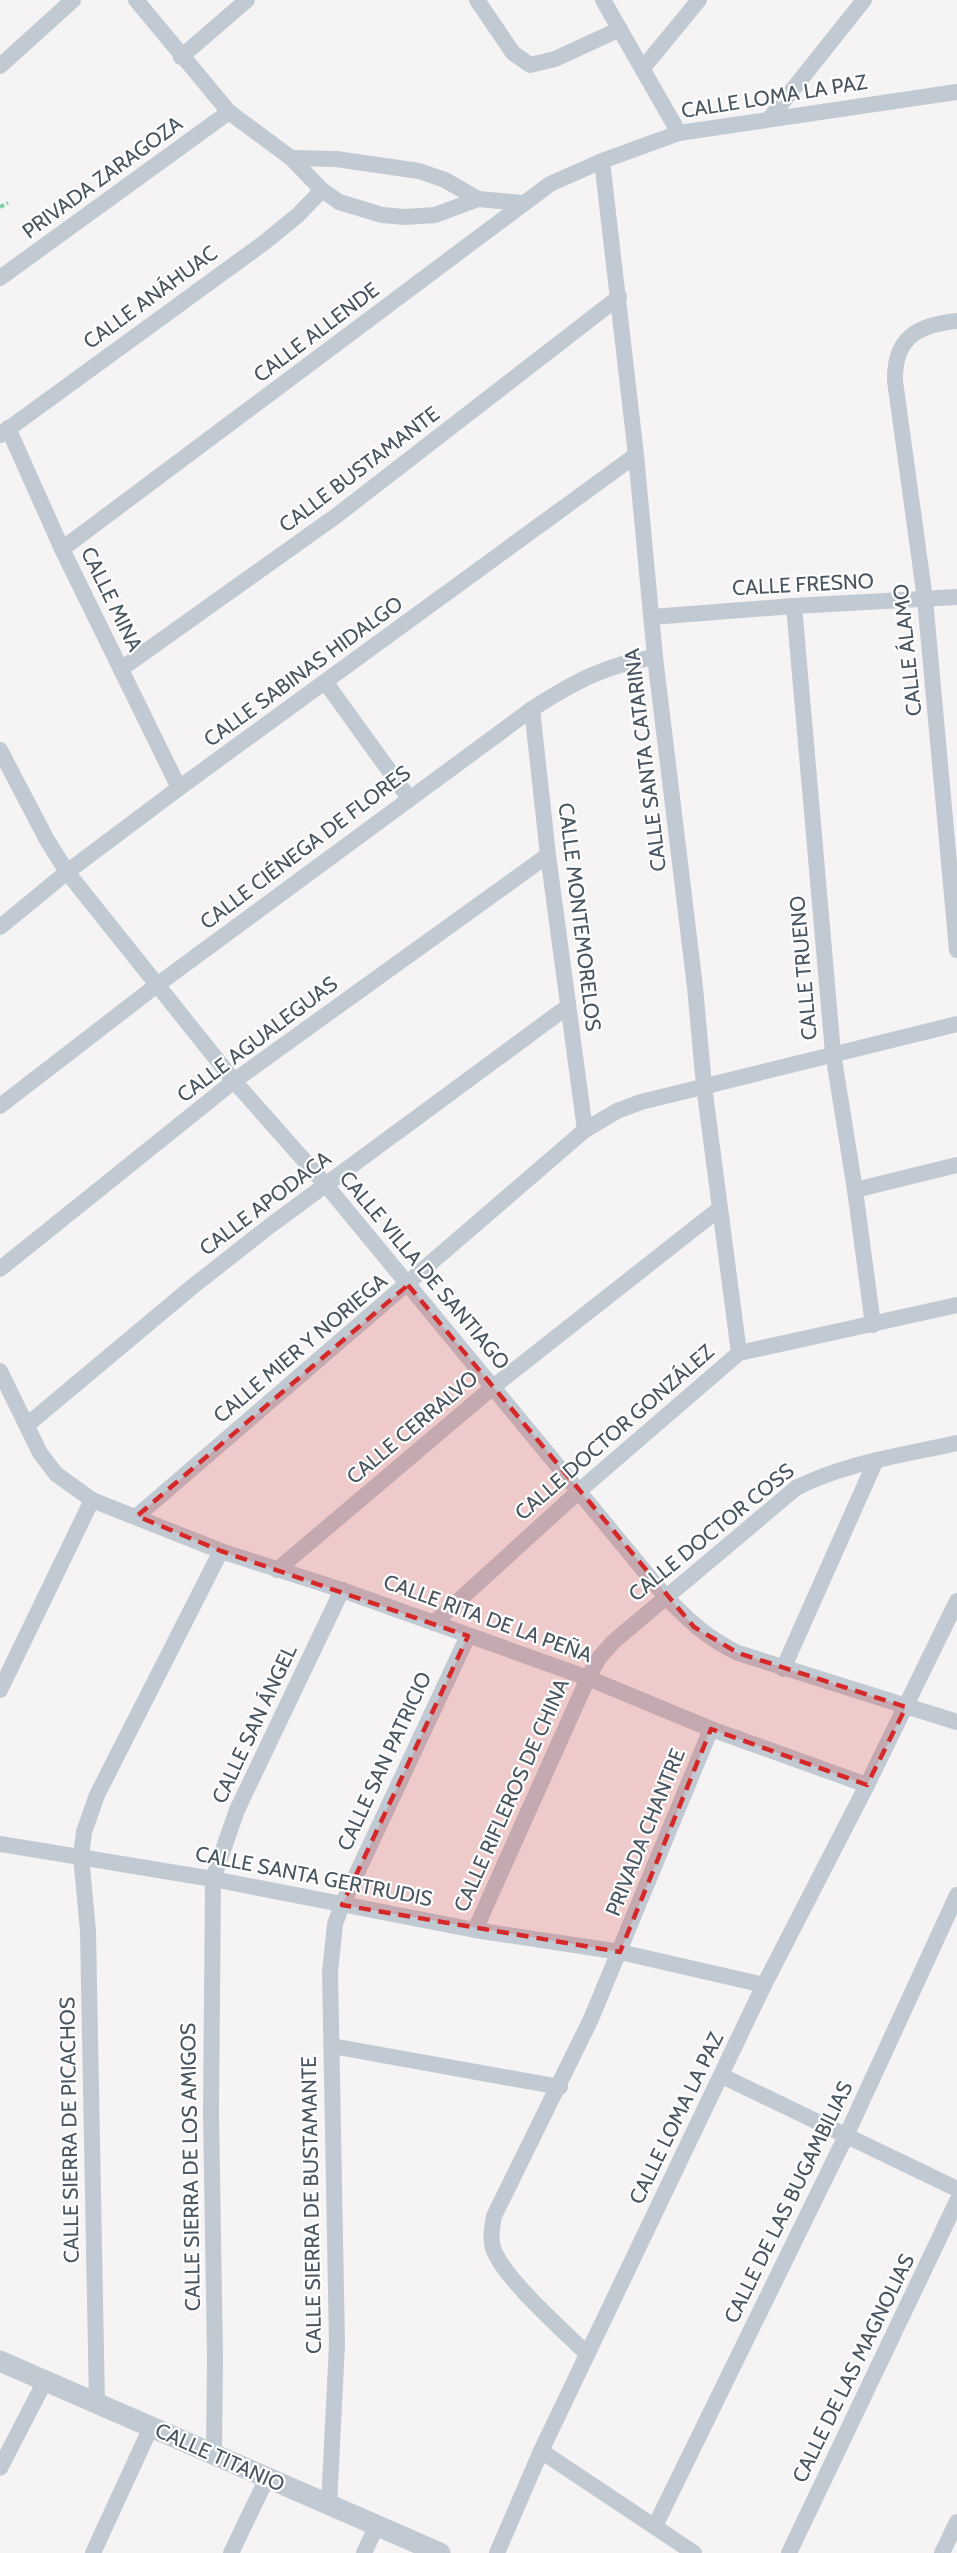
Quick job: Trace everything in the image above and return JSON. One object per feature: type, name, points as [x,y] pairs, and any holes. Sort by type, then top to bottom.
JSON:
[{"type":"street","points":[[0,66],[73,0]]},
{"type":"street","points":[[136,0],[229,112],[291,158],[322,190],[339,202],[357,210],[382,216],[405,217],[435,215],[478,199]]},
{"type":"street","points":[[182,57],[247,0]]},
{"type":"street","points":[[477,0],[513,53],[530,65],[555,59],[620,29]]},
{"type":"street","points":[[603,0],[679,133]]},
{"type":"street","points":[[643,68],[699,0]]},
{"type":"street","points":[[770,118],[864,0]]},
{"type":"street","name":"CALLE LOMA LA PAZ","points":[[602,160],[679,133],[957,92]]},
{"type":"street","name":"PRIVADA ZARAGOZA","points":[[0,278],[229,112]]},
{"type":"street","points":[[291,158],[336,159],[419,171],[445,180],[478,199],[523,203]]},
{"type":"street","name":"CALLE ALLENDE","points":[[62,549],[523,203],[550,184],[602,160]]},
{"type":"street","name":"CALLE SANTA CATARINA","points":[[602,160],[619,297],[655,657],[695,987],[704,1086],[739,1353]]},
{"type":"street","name":"CALLE ANÁHUAC","points":[[4,432],[265,242],[298,215],[322,190]]},
{"type":"street","name":"CALLE BUSTAMANTE","points":[[121,669],[336,516],[619,297]]},
{"type":"street","name":"CALLE ÁLAMO","points":[[957,321],[922,328],[910,335],[900,348],[895,363],[895,381],[925,599],[954,884],[957,950]]},
{"type":"street","name":"CALLE MINA","points":[[4,432],[179,788]]},
{"type":"street","name":"CALLE SABINAS HIDALGO","points":[[0,927],[67,872],[179,788],[636,455]]},
{"type":"street","name":"CALLE FRESNO","points":[[652,618],[794,606],[957,597]]},
{"type":"street","name":"CALLE TRUENO","points":[[794,606],[833,1053],[855,1190],[873,1325]]},
{"type":"street","name":"CALLE CIÉNEGA DE FLORES","points":[[0,1106],[158,985],[532,709],[573,682],[631,661],[655,657]]},
{"type":"street","points":[[326,683],[409,798]]},
{"type":"street","name":"CALLE MONTEMORELOS","points":[[532,709],[567,1007],[585,1131]]},
{"type":"street","name":"CALLE VILLA DE SANTIAGO","points":[[2,760],[67,872],[234,1081],[326,1185],[694,1627],[714,1641],[738,1653],[957,1722]]},
{"type":"street","name":"CALLE AGUALEGUAS","points":[[0,1269],[234,1081],[548,855]]},
{"type":"street","name":"CALLE APODACA","points":[[27,1425],[192,1287],[567,1007]]},
{"type":"street","name":"CALLE MIER Y NORIEGA","points":[[137,1516],[585,1131],[617,1111],[704,1086],[957,1024]]},
{"type":"street","points":[[855,1190],[957,1165]]},
{"type":"street","name":"CALLE CERRALVO","points":[[277,1570],[493,1387],[719,1209]]},
{"type":"street","name":"CALLE DOCTOR GONZÁLEZ","points":[[434,1623],[579,1491],[739,1353],[957,1305]]},
{"type":"street","name":"CALLE RITA DE LA PEÑA","points":[[2,1381],[27,1425],[40,1454],[56,1474],[92,1500],[221,1551],[342,1590],[588,1678],[711,1729],[867,1785]]},
{"type":"street","name":"CALLE DOCTOR COSS","points":[[588,1678],[599,1658],[613,1642],[796,1488],[816,1478],[876,1460],[957,1443]]},
{"type":"street","points":[[783,1669],[876,1460]]},
{"type":"street","points":[[0,1690],[92,1500]]},
{"type":"street","name":"CALLE SIERRA DE PICACHOS","points":[[97,2404],[87,1931],[81,1856],[84,1832],[97,1795],[221,1551]]},
{"type":"street","name":"CALLE SAN ÁNGEL","points":[[213,1879],[237,1810],[342,1590]]},
{"type":"street","name":"CALLE LOMA LA PAZ","points":[[497,2553],[541,2451],[764,1985],[867,1785],[957,1601]]},
{"type":"street","name":"CALLE SAN PATRICIO","points":[[342,1905],[468,1636]]},
{"type":"street","name":"CALLE RIFLEROS DE CHINA","points":[[475,1930],[588,1678]]},
{"type":"street","name":"PRIVADA CHANTRE","points":[[587,2354],[507,2272],[495,2252],[490,2234],[494,2216],[560,2087],[620,1952],[711,1729]]},
{"type":"street","name":"CALLE SANTA GERTRUDIS","points":[[0,1844],[213,1879],[475,1930],[620,1952],[764,1985]]},
{"type":"street","name":"CALLE SIERRA DE LOS AMIGOS","points":[[213,1879],[211,2113],[215,2357],[214,2454]]},
{"type":"street","name":"CALLE DE LAS BUGAMBILIAS","points":[[656,2526],[846,2136],[957,1895]]},
{"type":"street","name":"CALLE SIERRA DE BUSTAMANTE","points":[[329,2505],[337,2344],[331,1947],[335,1924],[342,1905]]},
{"type":"street","points":[[332,2046],[560,2087]]},
{"type":"street","points":[[722,2076],[957,2189]]},
{"type":"street","name":"CALLE DE LAS MAGNOLIAS","points":[[789,2553],[957,2201]]},
{"type":"street","name":"CALLE TITANIO","points":[[0,2361],[440,2553]]},
{"type":"street","points":[[0,2468],[45,2381]]},
{"type":"street","points":[[93,2553],[151,2427]]},
{"type":"street","points":[[541,2451],[694,2553]]},
{"type":"street","points":[[231,2553],[267,2478]]},
{"type":"street","points":[[942,2553],[957,2522]]},
{"type":"street","points":[[364,2553],[377,2525]]},
{"type":"path","name":"PRIVADA ZARAGOZA","points":[[0,207],[8,203]]},
{"type":"highlighted area","points":[[408,1285],[694,1627],[738,1653],[906,1707],[867,1785],[711,1729],[620,1952],[342,1905],[468,1636],[221,1551],[137,1516]]}]
